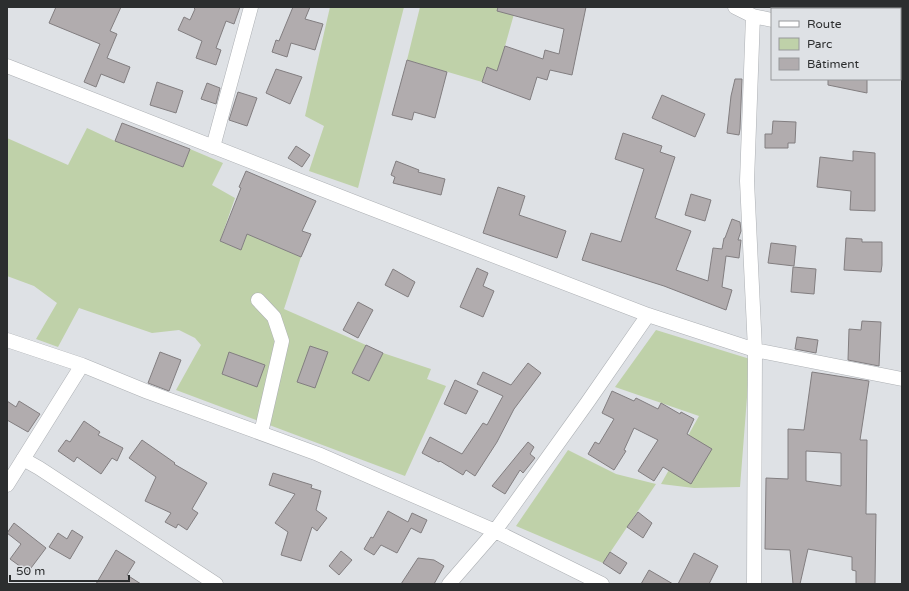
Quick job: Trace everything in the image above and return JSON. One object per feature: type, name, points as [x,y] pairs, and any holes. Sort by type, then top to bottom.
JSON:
[{"type":"street","points":[[213,147],[251,7]]},
{"type":"street","points":[[735,7],[753,16],[771,20]]},
{"type":"street","points":[[753,16],[747,181],[755,350],[754,584]]},
{"type":"street","points":[[7,66],[648,315],[755,350],[902,379]]},
{"type":"street","points":[[258,300],[274,317],[282,341],[264,426],[261,433]]},
{"type":"street","points":[[449,584],[494,530],[578,416],[648,315]]},
{"type":"street","points":[[7,340],[82,365],[148,392],[318,454],[494,530],[602,584]]},
{"type":"street","points":[[7,485],[82,365]]},
{"type":"street","points":[[23,459],[216,584]]},
{"type":"green space","points":[[330,7],[404,7],[358,188],[309,171],[324,126],[305,116]]},
{"type":"green space","points":[[420,7],[516,7],[503,53],[500,72],[487,67],[482,82],[407,60]]},
{"type":"green space","points":[[87,128],[115,141],[183,167],[190,149],[223,163],[212,185],[235,198],[220,241],[241,250],[255,214],[274,219],[266,242],[301,257],[284,309],[366,345],[352,373],[369,381],[383,353],[431,369],[427,379],[446,386],[405,476],[176,390],[201,345],[195,338],[179,330],[152,333],[79,308],[58,347],[36,339],[57,303],[34,286],[7,276],[7,138],[68,165]]},
{"type":"green space","points":[[656,330],[750,359],[740,487],[694,488],[661,484],[699,416],[615,387]]},
{"type":"green space","points":[[568,450],[616,474],[656,484],[603,563],[516,526]]},
{"type":"building","points":[[56,7],[121,7],[110,31],[117,34],[107,58],[130,67],[124,83],[101,74],[96,87],[84,82],[100,44],[49,23]]},
{"type":"building","points":[[193,7],[240,7],[234,24],[226,21],[216,48],[221,50],[216,65],[196,58],[202,41],[178,30],[184,17],[190,20],[195,9]]},
{"type":"building","points":[[293,7],[310,7],[305,19],[323,24],[315,50],[291,43],[287,57],[272,52],[276,40],[279,41]]},
{"type":"building","points":[[498,7],[586,7],[572,75],[550,70],[547,80],[537,77],[530,100],[482,82],[487,67],[497,71],[505,46],[543,59],[545,50],[559,54],[564,29],[497,11]]},
{"type":"building","points":[[407,60],[447,72],[435,118],[414,112],[412,120],[392,115]]},
{"type":"building","points":[[276,69],[302,77],[290,104],[266,93]]},
{"type":"building","points":[[735,79],[742,79],[739,135],[727,133],[731,96]]},
{"type":"building","points":[[828,80],[867,80],[867,93],[828,85]]},
{"type":"building","points":[[157,82],[183,91],[176,113],[150,105]]},
{"type":"building","points":[[207,83],[220,88],[216,104],[201,99]]},
{"type":"building","points":[[238,92],[257,98],[247,126],[229,120]]},
{"type":"building","points":[[662,95],[705,114],[695,137],[652,118]]},
{"type":"building","points":[[773,121],[796,122],[795,143],[788,143],[788,148],[765,148],[765,134],[772,134]]},
{"type":"building","points":[[122,123],[190,149],[183,167],[115,141]]},
{"type":"building","points":[[623,133],[662,146],[660,152],[675,157],[655,218],[691,231],[676,270],[708,281],[713,248],[722,249],[724,238],[732,219],[740,222],[741,231],[738,240],[741,240],[739,258],[726,256],[722,287],[732,290],[726,310],[664,286],[582,260],[591,233],[621,242],[644,169],[615,159]]},
{"type":"building","points":[[296,146],[310,155],[302,167],[288,158]]},
{"type":"building","points":[[853,151],[875,153],[875,211],[850,210],[851,191],[817,187],[820,157],[853,161]]},
{"type":"building","points":[[396,161],[419,170],[418,172],[445,179],[441,195],[393,183],[395,177],[391,175]]},
{"type":"building","points":[[246,171],[316,201],[302,231],[311,234],[301,257],[247,234],[241,250],[220,241],[241,188],[239,187]]},
{"type":"building","points":[[498,187],[525,196],[519,215],[566,231],[557,258],[483,233]]},
{"type":"building","points":[[691,194],[711,200],[705,221],[685,215]]},
{"type":"building","points":[[846,238],[862,239],[862,242],[882,242],[881,272],[844,270]]},
{"type":"building","points":[[771,243],[796,246],[794,266],[768,263]]},
{"type":"building","points":[[793,267],[816,269],[814,294],[791,292]]},
{"type":"building","points":[[477,268],[488,273],[483,286],[494,291],[483,317],[460,307]]},
{"type":"building","points":[[393,269],[415,282],[408,297],[385,285]]},
{"type":"building","points":[[358,302],[373,310],[358,338],[343,330]]},
{"type":"building","points":[[862,321],[881,322],[879,366],[848,360],[849,329],[861,330]]},
{"type":"building","points":[[797,337],[818,340],[816,353],[795,349]]},
{"type":"building","points":[[366,345],[383,353],[369,381],[352,373]]},
{"type":"building","points":[[310,346],[328,352],[315,388],[297,382]]},
{"type":"building","points":[[160,352],[181,360],[169,391],[148,383]]},
{"type":"building","points":[[229,352],[265,365],[257,387],[222,374]]},
{"type":"building","points":[[528,363],[541,373],[514,409],[497,442],[475,476],[466,470],[463,475],[440,461],[439,462],[422,453],[430,437],[462,454],[483,423],[487,425],[503,396],[477,384],[483,372],[511,385]]},
{"type":"building","points":[[812,372],[869,381],[860,440],[867,440],[866,514],[876,514],[875,584],[856,584],[856,571],[852,570],[852,557],[808,549],[800,584],[793,584],[790,550],[765,549],[766,478],[788,479],[788,429],[804,430]],"holes":[[[806,451],[841,453],[841,486],[806,481]]]},
{"type":"building","points":[[455,380],[478,391],[466,414],[444,404]]},
{"type":"building","points":[[612,391],[634,401],[636,398],[658,409],[661,403],[680,414],[681,412],[694,419],[687,434],[712,449],[691,484],[663,467],[654,481],[638,471],[658,440],[634,428],[624,450],[626,451],[614,470],[588,454],[595,442],[599,444],[614,419],[602,413]]},
{"type":"building","points":[[7,401],[16,407],[19,401],[40,414],[28,432],[7,420]]},
{"type":"building","points":[[84,421],[100,432],[98,435],[123,448],[117,461],[112,458],[101,474],[77,457],[74,462],[58,451],[66,440],[70,442]]},
{"type":"building","points":[[142,440],[175,463],[174,464],[207,483],[192,509],[198,513],[187,530],[178,524],[176,528],[165,522],[171,513],[145,501],[156,477],[129,458]]},
{"type":"building","points":[[528,442],[534,447],[530,454],[535,458],[523,473],[520,470],[505,494],[492,486]]},
{"type":"building","points":[[273,473],[312,485],[311,488],[321,491],[316,510],[327,518],[317,531],[312,527],[301,561],[281,555],[288,532],[275,523],[295,494],[269,485]]},
{"type":"building","points":[[388,511],[408,522],[412,513],[427,520],[421,533],[411,528],[397,553],[381,545],[374,555],[364,549],[371,537],[373,538]]},
{"type":"building","points":[[638,512],[652,523],[643,538],[627,527]]},
{"type":"building","points":[[14,523],[46,548],[28,572],[10,559],[21,544],[7,533]]},
{"type":"building","points":[[72,530],[83,537],[70,559],[49,547],[58,533],[67,539]]},
{"type":"building","points":[[116,550],[135,562],[127,575],[141,584],[96,584]]},
{"type":"building","points":[[341,551],[352,560],[339,575],[329,566]]},
{"type":"building","points":[[610,552],[627,563],[620,574],[603,563]]},
{"type":"building","points":[[694,553],[718,566],[709,584],[678,584]]},
{"type":"building","points":[[418,558],[434,560],[444,566],[434,584],[401,584]]},
{"type":"building","points":[[649,570],[673,584],[641,584]]}]
